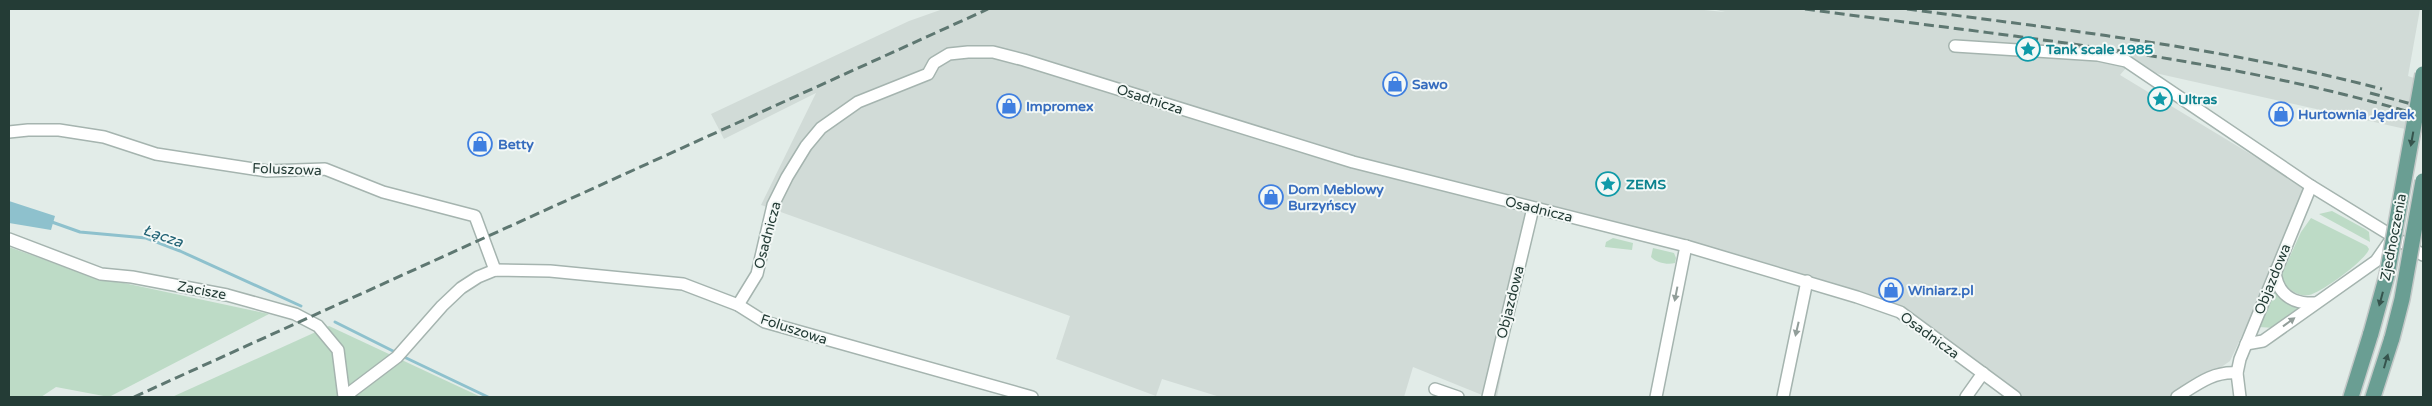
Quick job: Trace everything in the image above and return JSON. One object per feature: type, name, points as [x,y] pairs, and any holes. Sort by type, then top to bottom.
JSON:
[{"type":"main road","name":"Zjednoczenia","points":[[2351,397],[2372,333],[2388,267],[2423,74]]},
{"type":"main road","name":"Zjednoczenia","points":[[2378,393],[2402,299],[2423,181]]},
{"type":"street","points":[[1955,46],[2098,55],[2126,62],[2310,186],[2423,255]]},
{"type":"street","name":"Osadnicza","points":[[738,305],[757,274],[773,205],[806,146],[821,128],[858,102],[928,74],[934,63],[949,54],[992,52],[1024,60],[1353,162],[1686,246],[1807,281],[1900,312],[2015,397]]},
{"type":"street","name":"Foluszowa","points":[[9,132],[59,130],[104,136],[156,154],[266,171],[325,169],[383,192],[475,216],[494,270]]},
{"type":"street","name":"Objazdowa","points":[[2240,397],[2237,373],[2246,344],[2310,186]]},
{"type":"street","name":"Objazdowa","points":[[1488,397],[1533,208]]},
{"type":"street","points":[[2246,344],[2263,341],[2376,261],[2385,250],[2392,236]]},
{"type":"street","name":"Zacisze","points":[[9,240],[102,274],[132,277],[227,295],[295,314],[318,326],[338,350],[346,397]]},
{"type":"street","points":[[1656,397],[1686,246]]},
{"type":"street","points":[[2275,269],[2279,288],[2285,295],[2295,301],[2315,303]]},
{"type":"street","name":"Foluszowa","points":[[346,397],[407,348],[442,306],[461,288],[478,277],[494,270],[550,271],[683,284],[738,305],[764,322],[1032,397]]},
{"type":"street","points":[[1783,397],[1807,281]]},
{"type":"street","points":[[1966,397],[1983,373]]},
{"type":"street","points":[[2177,397],[2211,376],[2222,373],[2237,373]]},
{"type":"street","points":[[1435,389],[1458,397]]},
{"type":"shaded area","points":[[943,9],[1694,9],[1725,12],[1712,9],[2420,9],[2408,76],[2423,81],[2423,133],[2126,68],[2120,75],[2310,190],[2230,361],[2178,397],[2015,397],[1901,313],[1745,262],[1532,211],[1497,397],[1487,397],[1413,367],[1404,397],[1220,397],[1162,379],[1156,396],[1056,359],[1070,316],[761,205],[816,93],[724,139],[711,114],[909,21]]},
{"type":"green space","points":[[2332,211],[2369,232],[2370,242],[2319,214]]},
{"type":"green space","points":[[2311,218],[2367,246],[2369,249],[2352,268],[2315,293],[2304,295],[2295,293],[2287,287],[2283,281],[2282,274],[2301,232]]},
{"type":"green space","points":[[1613,238],[1633,243],[1632,250],[1605,247],[1606,242]]},
{"type":"green space","points":[[9,247],[101,280],[124,283],[269,314],[109,397],[56,387],[41,397],[9,397]]},
{"type":"green space","points":[[1653,248],[1674,253],[1675,263],[1662,263],[1653,259],[1651,257]]},
{"type":"green space","points":[[2274,290],[2285,302],[2300,309],[2274,328],[2259,327]]},
{"type":"green space","points":[[329,326],[481,397],[172,397]]},
{"type":"water","points":[[9,201],[55,216],[51,230],[9,223]]},
{"type":"waterway","name":"Łącza","points":[[49,221],[80,232],[146,238],[180,251],[301,306]]},
{"type":"waterway","name":"Łącza","points":[[335,322],[397,353]]},
{"type":"waterway","name":"Łącza","points":[[402,356],[488,397]]},
{"type":"railway","points":[[134,397],[988,9]]},
{"type":"railway","points":[[1805,9],[2039,39],[2194,63],[2348,95],[2423,116]]},
{"type":"railway","points":[[1907,9],[2146,41],[2264,62],[2382,89]]},
{"type":"railway","points":[[2370,93],[2423,107]]},
{"type":"place","name":"Tank scale 1985","points":[[2028,49]]},
{"type":"place","name":"Sawo","points":[[1395,84]]},
{"type":"place","name":"Ultras","points":[[2160,99]]},
{"type":"place","name":"Impromex","points":[[1009,106]]},
{"type":"place","name":"Hurtownia Jędrek","points":[[2281,114]]},
{"type":"place","name":"Betty","points":[[480,144]]},
{"type":"place","name":"ZEMS","points":[[1608,184]]},
{"type":"place","name":"Dom Meblowy Burzyńscy","points":[[1271,197]]},
{"type":"place","name":"Winiarz.pl","points":[[1891,290]]}]
